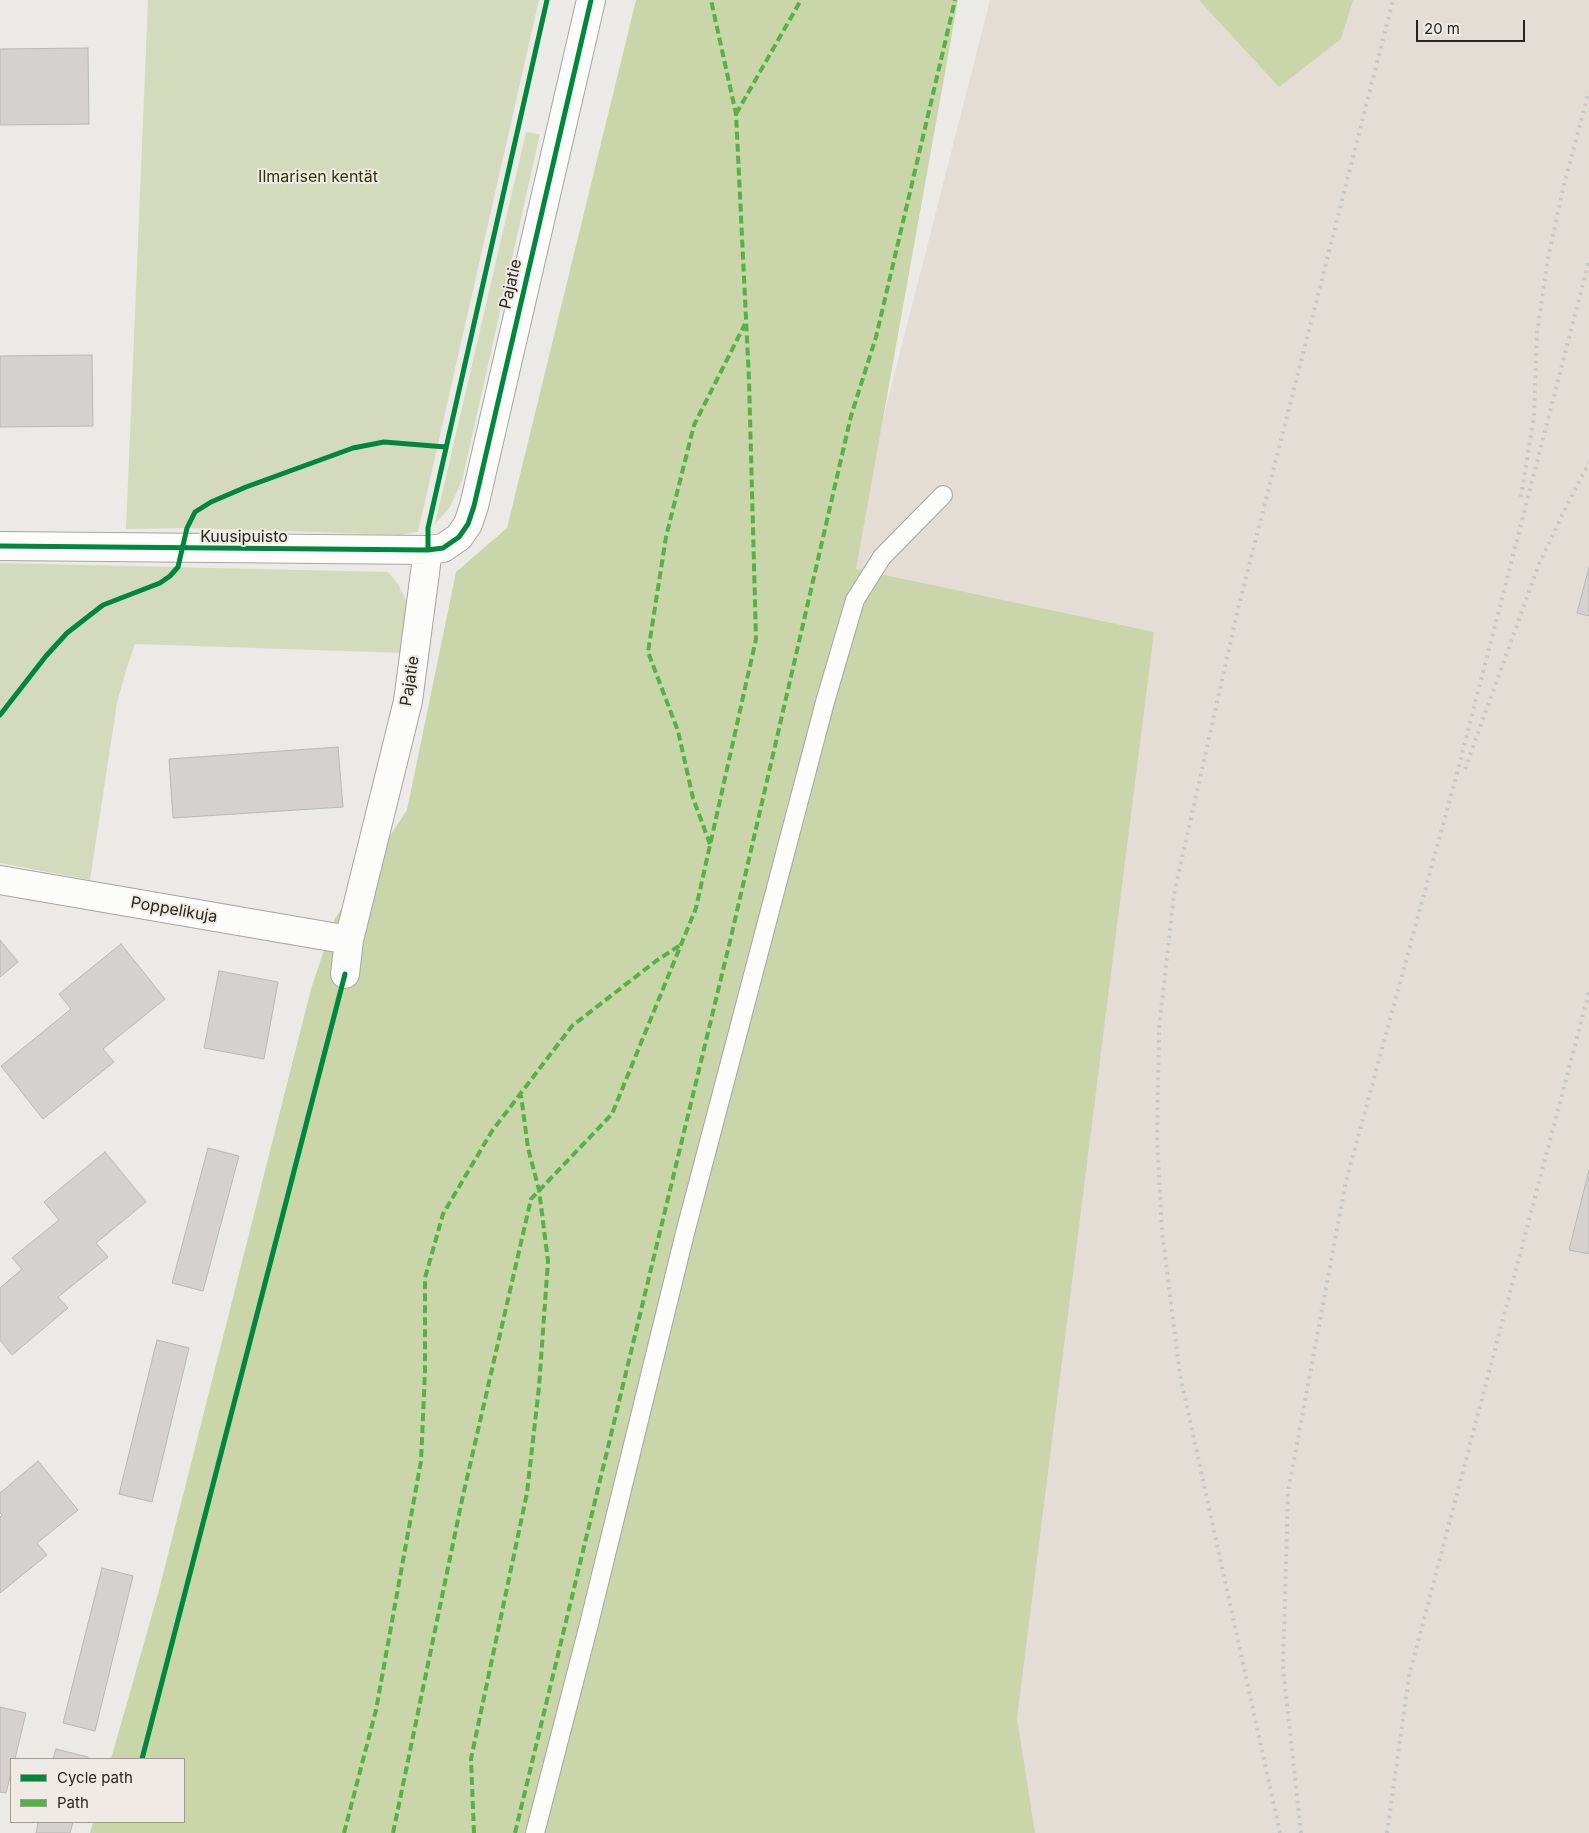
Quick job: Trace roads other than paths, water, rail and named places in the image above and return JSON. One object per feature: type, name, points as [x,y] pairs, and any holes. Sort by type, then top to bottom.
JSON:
[{"type":"street","name":"Pajatie","points":[[345,974],[349,940],[408,701],[428,550],[443,548],[459,537],[468,524],[474,506],[590,0]]},
{"type":"street","name":"Kuusipuisto","points":[[0,546],[428,550]]},
{"type":"street","name":"Poppelikuja","points":[[0,880],[349,940]]},
{"type":"lane","points":[[535,1833],[589,1624],[688,1223],[822,712],[855,600],[882,557],[943,494]]},
{"type":"railway","points":[[1280,1833],[1180,1375],[1162,1232],[1157,1138],[1159,1029],[1174,894],[1238,609],[1393,0]]},
{"type":"railway","points":[[1521,497],[1534,416],[1537,333],[1548,258],[1564,185],[1589,91]]},
{"type":"railway","points":[[1301,1833],[1283,1668],[1288,1492],[1346,1181],[1456,777],[1589,260]]},
{"type":"railway","points":[[1465,769],[1539,564],[1589,463]]},
{"type":"railway","points":[[1387,1833],[1409,1676],[1589,992]]},
{"type":"park label","name":"Ilmarisen kentät","points":[[318,177]]}]
